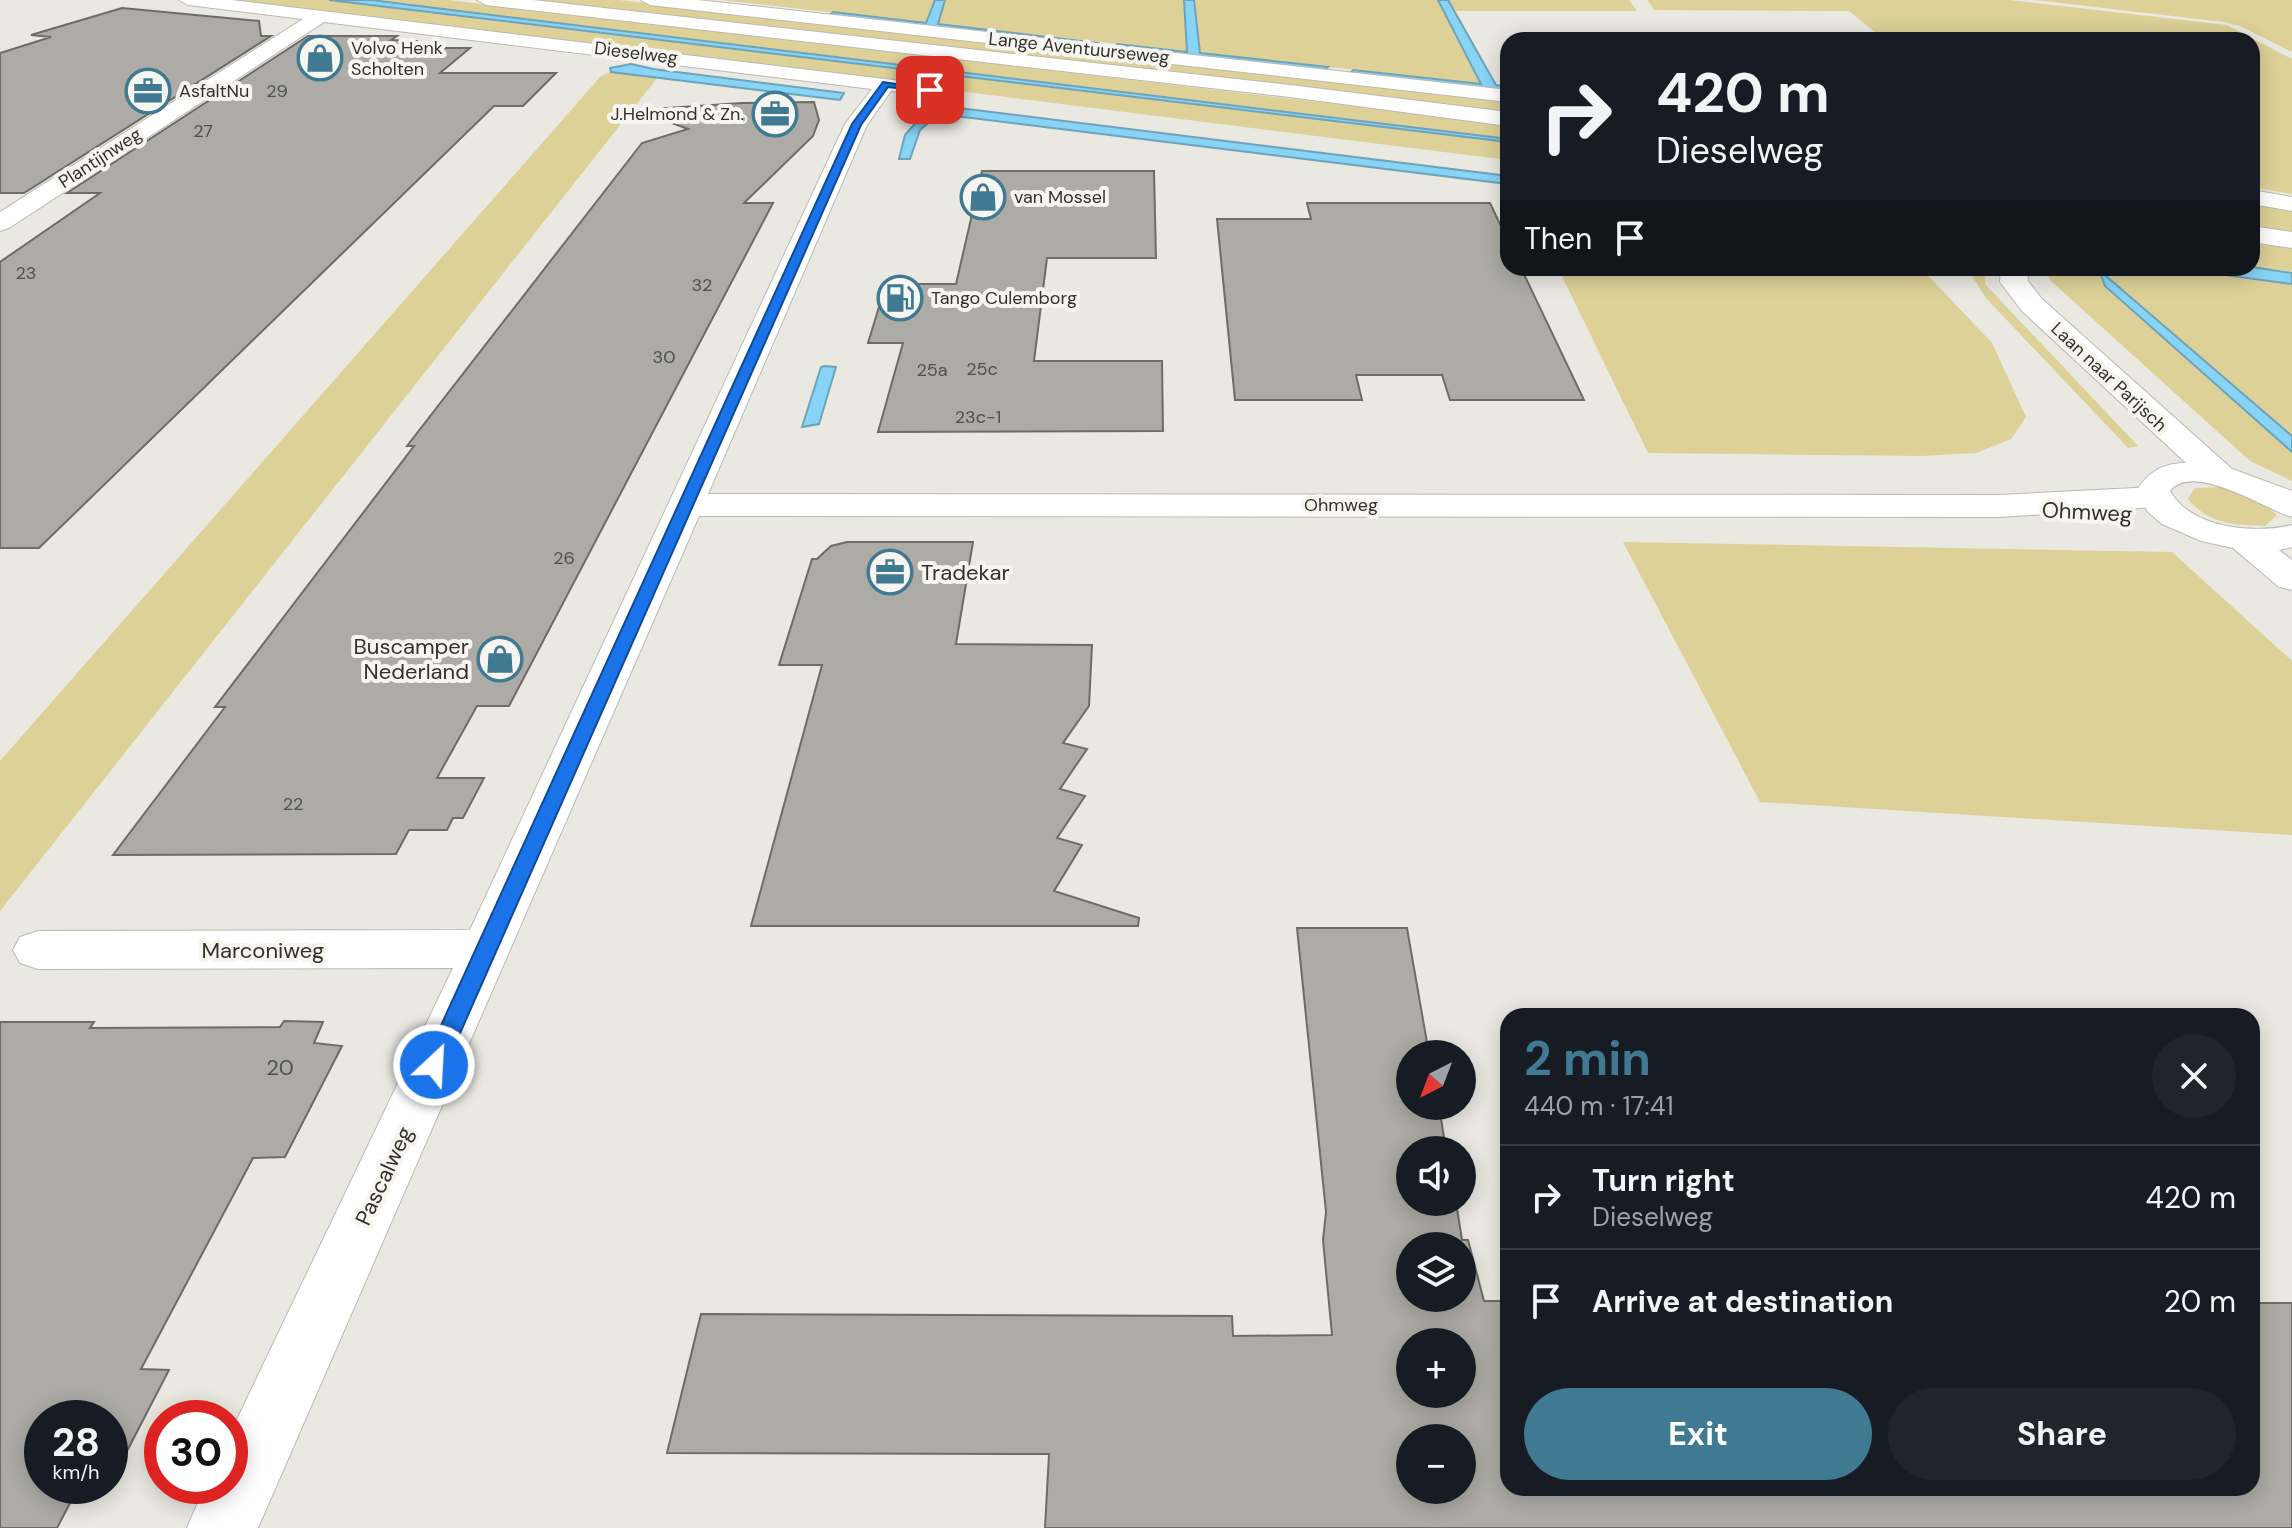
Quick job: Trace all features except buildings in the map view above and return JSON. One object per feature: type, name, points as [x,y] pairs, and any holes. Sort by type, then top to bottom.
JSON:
[{"type":"street","name":"Dieselweg","points":[[188,0],[952,92]]},
{"type":"street","points":[[486,0],[1290,91],[1500,118]]},
{"type":"street","name":"Lange Aventuurseweg","points":[[650,0],[1500,95]]},
{"type":"street","name":"Plantijnweg","points":[[0,223],[321,16]]},
{"type":"street","name":"Pascalweg","points":[[222,1528],[487,949],[856,124],[886,84]]},
{"type":"street","points":[[2260,198],[2292,204]]},
{"type":"street","points":[[2260,235],[2292,240]]},
{"type":"street","name":"Laan naar Parijsch","points":[[1991,276],[2002,295],[2170,496]]},
{"type":"street","name":"Laan naar Parijsch","points":[[2014,276],[2014,282],[2032,305],[2221,477]]},
{"type":"street","points":[[2170,496],[2207,531],[2244,539],[2291,531],[2262,488],[2221,477]]},
{"type":"street","name":"Ohmweg","points":[[683,505],[1999,506],[2170,496],[2221,477]]},
{"type":"street","points":[[2244,539],[2292,579]]},
{"type":"street","name":"Marconiweg","points":[[38,950],[487,949]]},
{"type":"shaded area","points":[[232,0],[329,0],[1500,141],[1500,159]]},
{"type":"shaded area","points":[[371,0],[448,0],[1446,117],[1500,124],[1500,138]]},
{"type":"shaded area","points":[[529,0],[619,0],[1500,98],[1500,114]]},
{"type":"shaded area","points":[[721,0],[935,0],[927,23]]},
{"type":"shaded area","points":[[945,0],[1446,0],[1493,85],[937,24]]},
{"type":"shaded area","points":[[1448,0],[1629,0],[1637,11],[1454,11]]},
{"type":"shaded area","points":[[1647,0],[2009,0],[2227,25],[2240,32],[1875,32],[1849,11],[1655,10]]},
{"type":"shaded area","points":[[2035,0],[2292,0],[2292,52],[2260,36],[2260,32],[2224,22]]},
{"type":"shaded area","points":[[2260,42],[2292,59],[2292,194],[2260,188]]},
{"type":"shaded area","points":[[611,72],[658,77],[0,911],[0,761],[601,76]]},
{"type":"shaded area","points":[[2260,203],[2292,209],[2292,235],[2260,229]]},
{"type":"shaded area","points":[[2260,241],[2292,245],[2292,271],[2260,269]]},
{"type":"shaded area","points":[[1562,276],[1929,276],[1992,343],[2026,417],[2011,439],[1976,453],[1922,456],[1648,453]]},
{"type":"shaded area","points":[[1972,276],[1986,276],[1985,284],[2138,446],[2128,448],[1986,298]]},
{"type":"shaded area","points":[[2048,276],[2102,276],[2105,287],[2292,452],[2292,481],[2250,461]]},
{"type":"shaded area","points":[[2106,276],[2232,276],[2292,284],[2292,436]]},
{"type":"shaded area","points":[[2221,487],[2261,500],[2277,515],[2265,526],[2233,524],[2204,514],[2188,499],[2195,488]]},
{"type":"shaded area","points":[[1623,542],[2172,552],[2292,661],[2292,835],[1760,802]]},
{"type":"water","points":[[329,0],[371,0],[1500,138],[1500,141]]},
{"type":"water","points":[[935,0],[945,0],[938,24],[1098,43],[1095,46],[828,16],[833,12],[926,23]]},
{"type":"water","points":[[1184,0],[1194,0],[1200,53],[1328,67],[1323,71],[1114,48],[1117,44],[1187,52]]},
{"type":"water","points":[[1438,0],[1448,0],[1496,85],[1500,86],[1500,91],[1349,74],[1353,70],[1481,84]]},
{"type":"water","points":[[631,64],[844,93],[840,100],[611,72],[610,68]]},
{"type":"water","points":[[902,101],[1500,175],[1500,183],[939,114],[920,130],[910,159],[899,159],[905,135],[925,112],[899,108]]},
{"type":"water","points":[[2260,268],[2292,273],[2292,284],[2232,276],[2260,276]]},
{"type":"water","points":[[2101,276],[2106,276],[2292,436],[2292,452],[2105,286]]},
{"type":"water","points":[[821,367],[836,367],[819,424],[802,427]]},
{"type":"place","name":"Volvo Henk Scholten","points":[[320,58]]},
{"type":"place","name":"AsfaltNu","points":[[148,91]]},
{"type":"place","name":"J.Helmond & Zn.","points":[[775,114]]},
{"type":"place","name":"van Mossel","points":[[983,197]]},
{"type":"place","name":"Tango Culemborg","points":[[900,298]]},
{"type":"place","name":"Tradekar","points":[[890,572]]},
{"type":"place","name":"Buscamper Nederland","points":[[500,659]]},
{"type":"route","points":[[434,1065],[856,124],[886,84],[930,90]]}]
